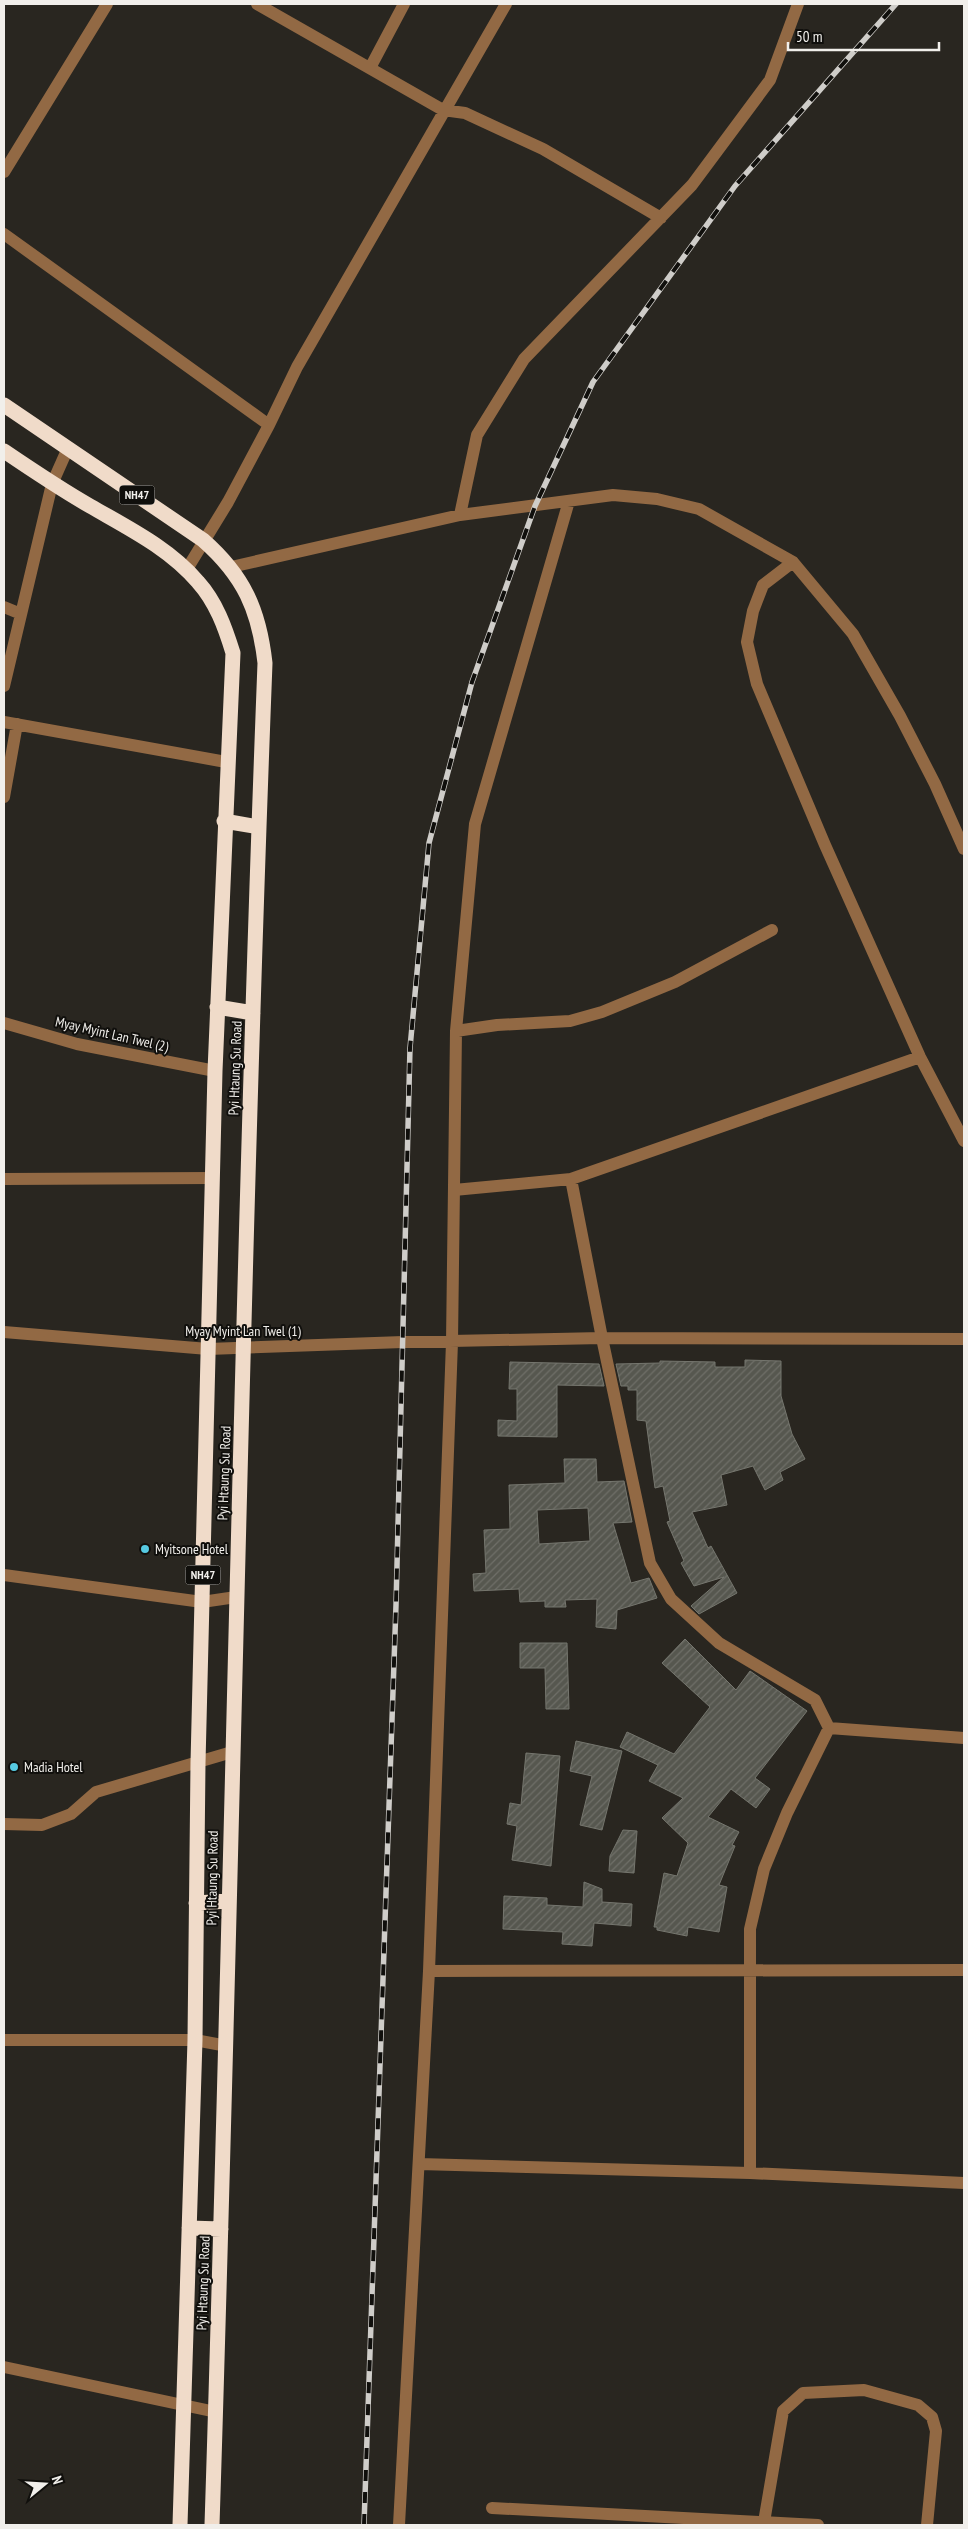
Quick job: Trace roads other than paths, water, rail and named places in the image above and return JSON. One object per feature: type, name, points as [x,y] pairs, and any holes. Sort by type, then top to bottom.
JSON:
[{"type":"highway","name":"NH47","points":[[4,405],[203,540],[231,567]]},
{"type":"highway","name":"NH47","points":[[4,451],[52,484],[158,547],[187,569]]},
{"type":"highway","name":"Pyi Htaung Su Road","points":[[212,2525],[227,2046],[228,1901],[236,1598],[265,663],[262,631],[252,604],[231,567]]},
{"type":"highway","name":"Pyi Htaung Su Road","points":[[180,2525],[195,2040],[198,1763],[214,1071],[226,762],[233,653],[225,625],[210,598],[187,569]]},
{"type":"highway","points":[[224,821],[259,827]]},
{"type":"highway","points":[[217,1007],[253,1012]]},
{"type":"highway","points":[[196,1902],[228,1901]]},
{"type":"highway","points":[[189,2228],[221,2229]]},
{"type":"street","points":[[4,172],[107,4]]},
{"type":"street","points":[[257,4],[444,110],[465,113],[542,149],[661,218]]},
{"type":"street","points":[[370,68],[404,4]]},
{"type":"street","points":[[187,569],[228,502],[269,426],[297,367],[506,4]]},
{"type":"street","points":[[460,515],[477,435],[524,359],[692,185],[770,80],[798,4]]},
{"type":"street","points":[[5,239],[269,426]]},
{"type":"street","points":[[4,686],[52,484],[68,448]]},
{"type":"street","points":[[231,567],[460,515],[613,495],[656,499],[699,509],[793,562],[853,634],[900,716],[935,784],[964,849]]},
{"type":"street","points":[[400,2525],[429,1972],[452,1342],[456,1031],[475,824],[569,501]]},
{"type":"street","points":[[793,562],[764,585],[753,611],[747,642],[757,684],[825,845],[920,1057],[964,1141]]},
{"type":"street","points":[[4,607],[21,614]]},
{"type":"street","points":[[4,722],[226,762]]},
{"type":"street","points":[[4,797],[17,724]]},
{"type":"street","points":[[456,1031],[497,1025],[570,1021],[602,1012],[675,982],[772,930]]},
{"type":"street","name":"Myay Myint Lan Twel (2)","points":[[4,1022],[77,1044],[214,1071]]},
{"type":"street","points":[[454,1190],[571,1179],[920,1057]]},
{"type":"street","points":[[4,1179],[212,1178]]},
{"type":"street","points":[[571,1179],[602,1338],[650,1564],[671,1599],[719,1643],[815,1700],[829,1728]]},
{"type":"street","name":"Myay Myint Lan Twel (1)","points":[[4,1332],[208,1349],[602,1338],[964,1338]]},
{"type":"street","points":[[4,1574],[202,1602],[236,1598]]},
{"type":"street","points":[[829,1728],[964,1738]]},
{"type":"street","points":[[750,2173],[750,1929],[764,1869],[791,1805],[829,1728]]},
{"type":"street","points":[[4,1824],[42,1825],[71,1814],[96,1792],[232,1752]]},
{"type":"street","points":[[429,1972],[750,1969],[964,1970]]},
{"type":"street","points":[[4,2040],[195,2040],[227,2046]]},
{"type":"street","points":[[419,2164],[750,2173],[964,2183]]},
{"type":"street","points":[[4,2368],[216,2412]]},
{"type":"street","points":[[764,2522],[784,2411],[803,2393],[864,2390],[918,2405],[932,2417],[936,2431],[927,2525]]},
{"type":"street","points":[[492,2508],[818,2525]]},
{"type":"railway","points":[[364,2525],[396,1605],[410,1048],[429,843],[472,682],[535,506],[593,382],[735,186],[896,4]]},
{"type":"place","name":"Myitsone Hotel","points":[[145,1549]]},
{"type":"place","name":"Madia Hotel","points":[[14,1767]]}]
